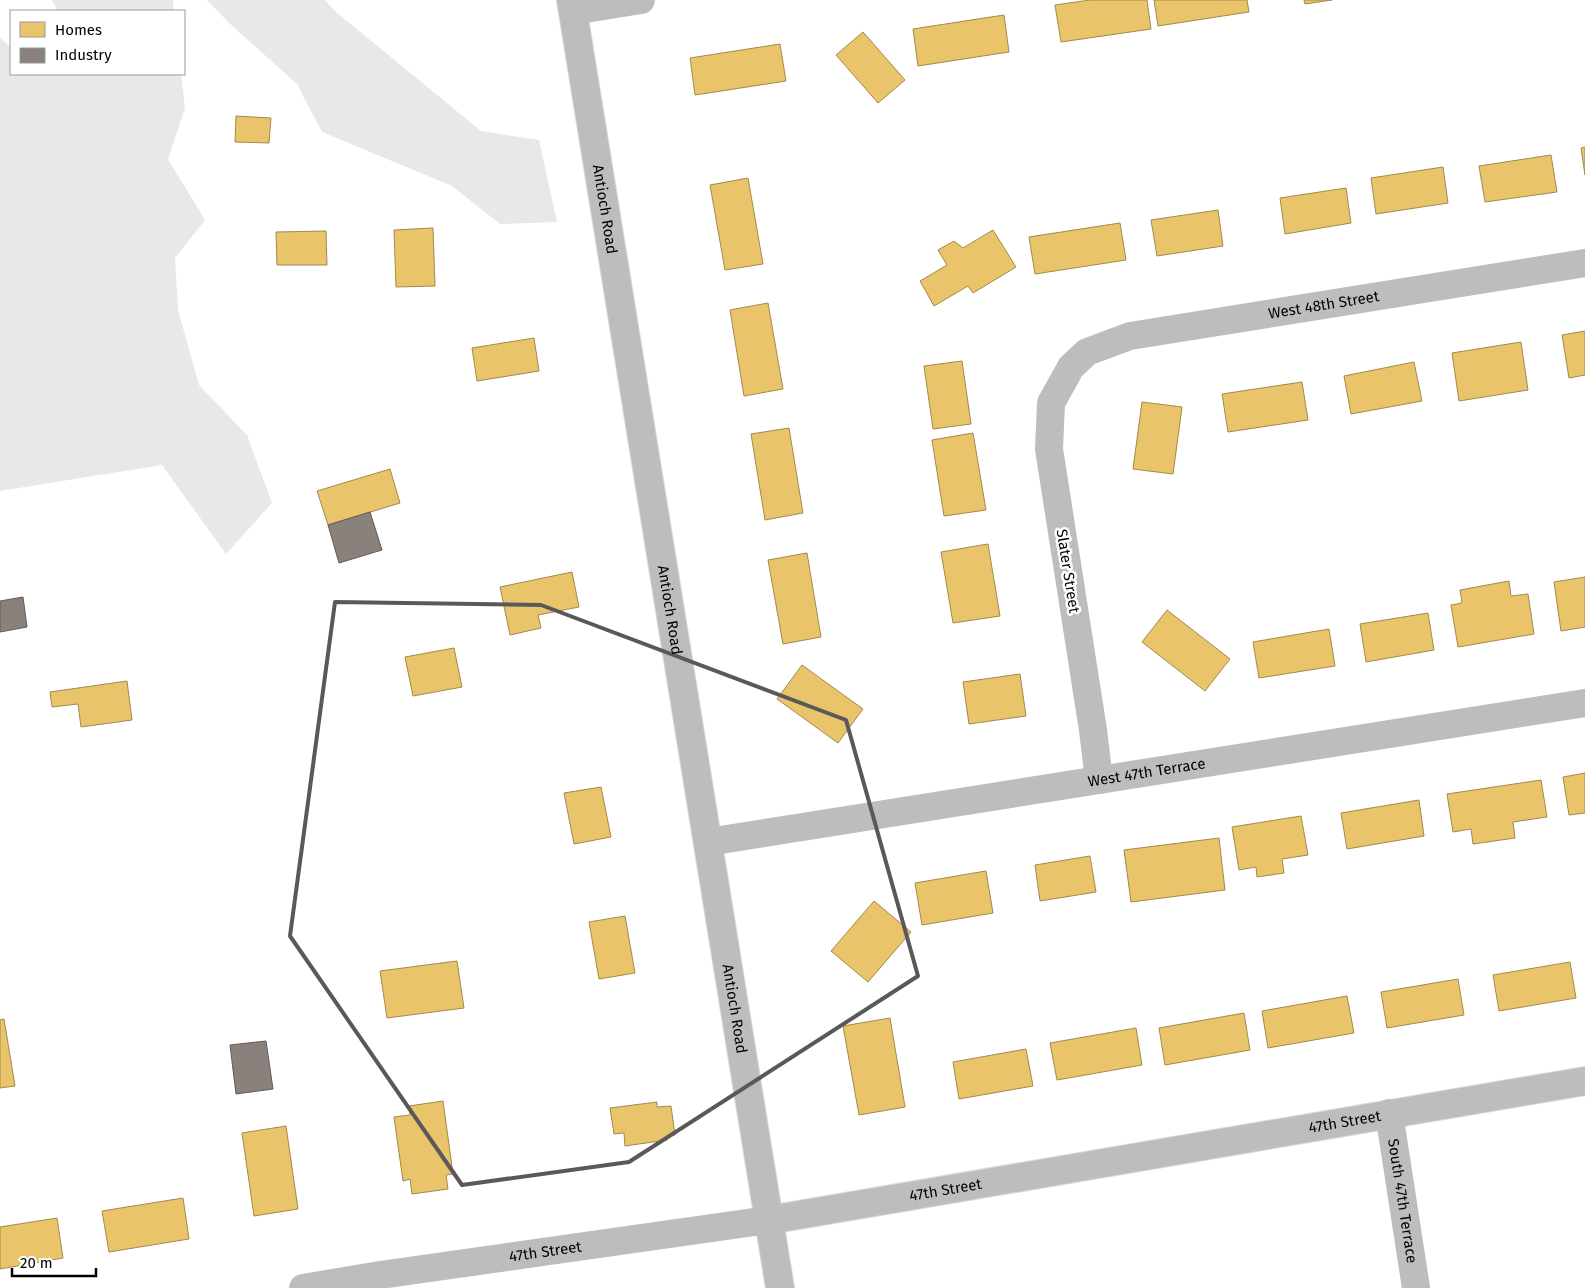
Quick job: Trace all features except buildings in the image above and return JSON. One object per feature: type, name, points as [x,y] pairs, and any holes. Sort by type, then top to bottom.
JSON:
[{"type":"street","points":[[572,6],[641,0]]},
{"type":"street","name":"Antioch Road","points":[[572,6],[780,1288]]},
{"type":"street","name":"West 48th Street","points":[[1071,367],[1087,352],[1130,336],[1585,263]]},
{"type":"street","name":"Slater Street","points":[[1071,367],[1051,403],[1049,448],[1093,730],[1099,780]]},
{"type":"street","name":"West 47th Terrace","points":[[708,842],[1585,703]]},
{"type":"street","name":"47th Street","points":[[303,1288],[381,1281],[769,1220],[1585,1081]]},
{"type":"street","name":"South 47th Terrace","points":[[1389,1113],[1416,1288]]},
{"type":"highlighted area","points":[[335,602],[541,605],[846,720],[918,976],[629,1162],[462,1185],[290,936]]},
{"type":"shaded area","points":[[52,0],[173,0],[174,10],[57,10]]},
{"type":"shaded area","points":[[207,0],[325,0],[336,12],[481,131],[539,140],[557,222],[500,224],[452,186],[322,132],[297,84],[229,23]]},
{"type":"shaded area","points":[[0,37],[10,47],[10,75],[181,75],[185,108],[168,159],[205,220],[175,258],[178,310],[199,385],[247,435],[272,503],[226,554],[162,465],[0,491]]}]
